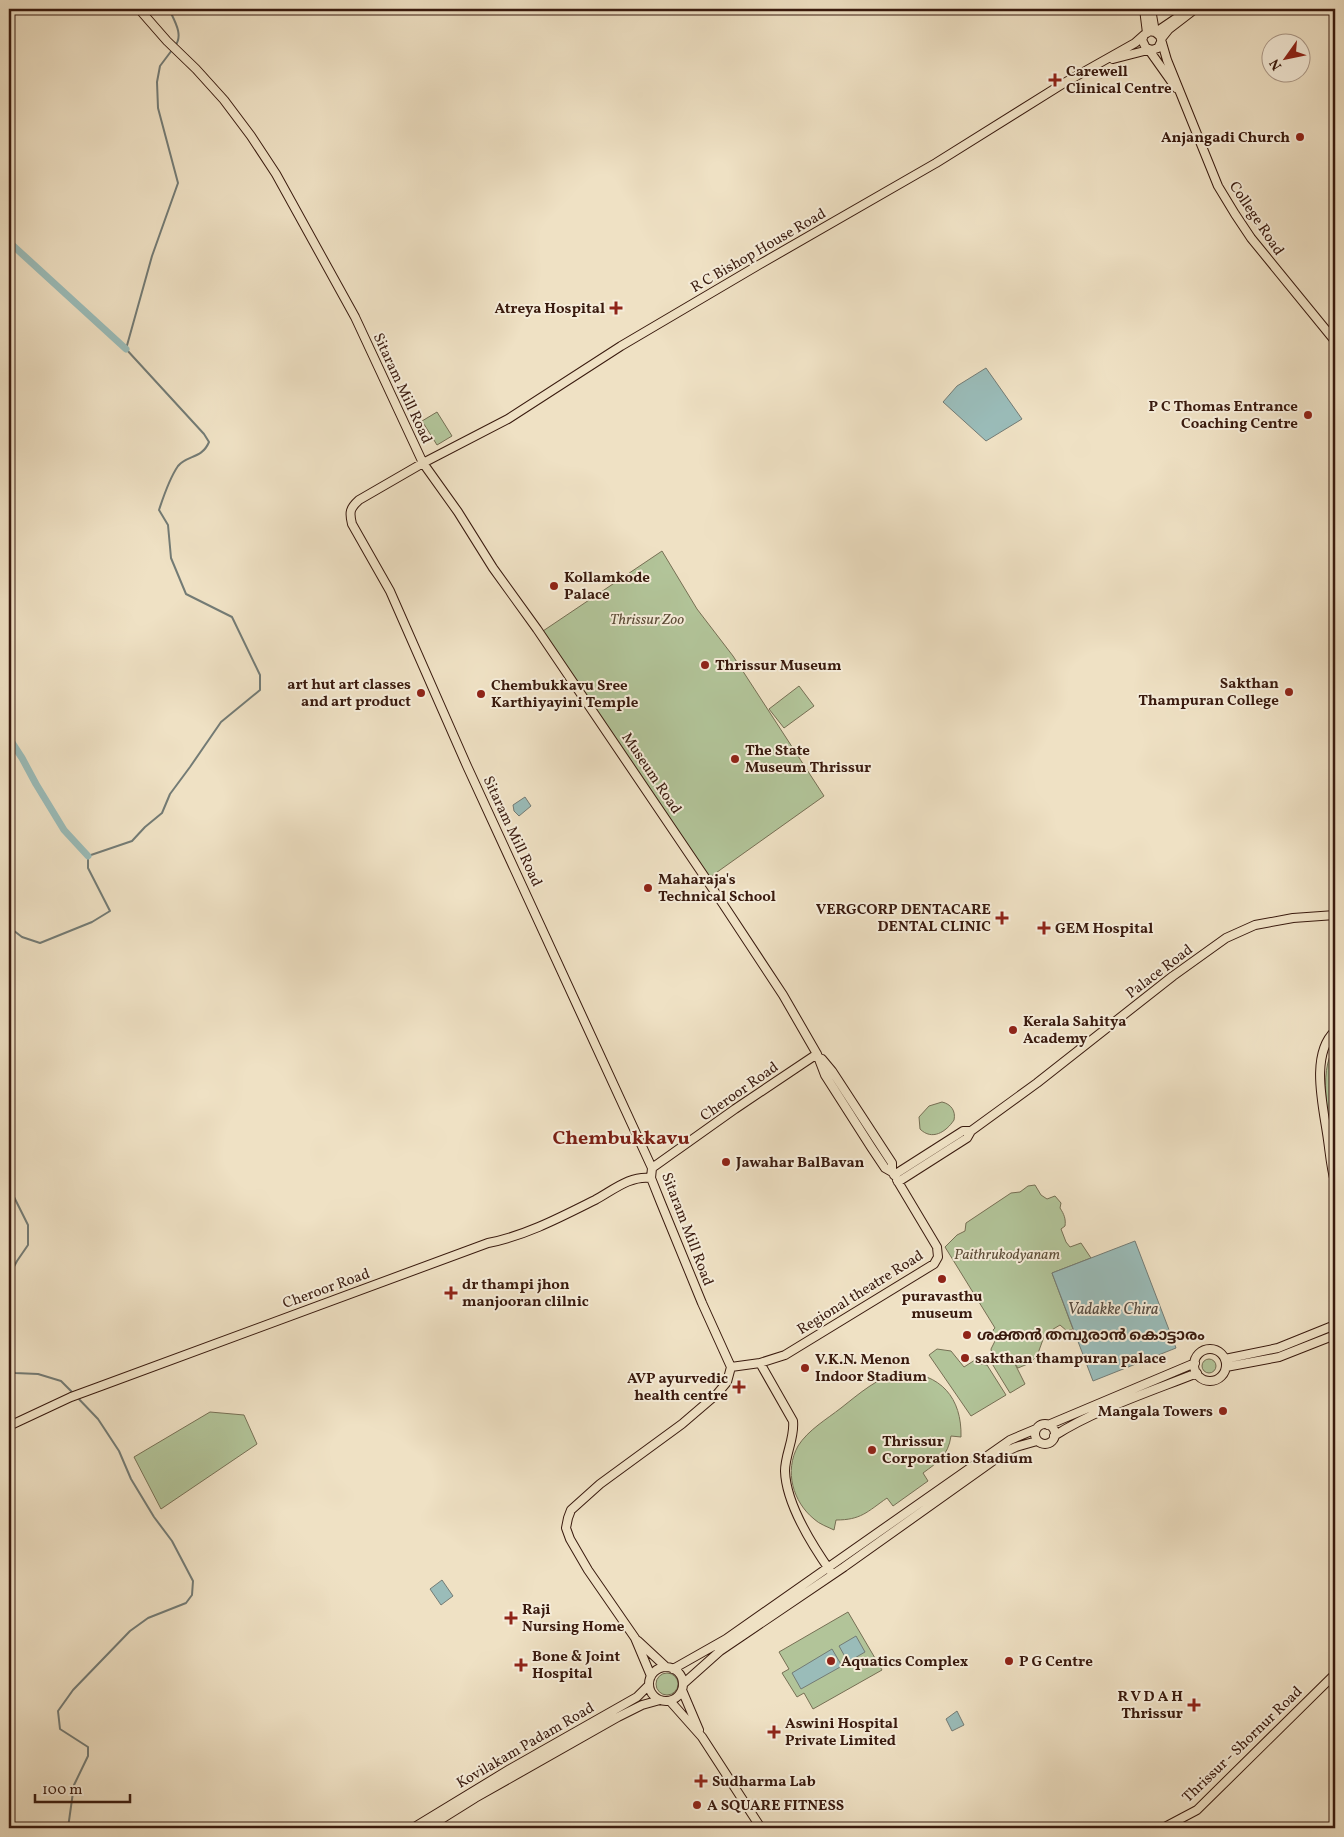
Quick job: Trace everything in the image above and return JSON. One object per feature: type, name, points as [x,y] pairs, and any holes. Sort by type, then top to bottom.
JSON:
[{"type":"main road","name":"Sitaram Mill Road","points":[[139,9],[166,41],[196,69],[224,100],[276,174],[355,317],[423,463],[359,500],[352,506],[349,513],[352,524],[390,591],[467,766],[652,1168],[651,1178],[702,1303],[731,1367]]},
{"type":"main road","points":[[1144,9],[1146,34],[1143,43],[1182,95]]},
{"type":"main road","points":[[1151,9],[1159,36],[1182,95]]},
{"type":"main road","points":[[1106,60],[1158,48],[1159,36],[1190,9]]},
{"type":"main road","points":[[1106,60],[1146,34],[1159,36],[1195,9]]},
{"type":"main road","name":"R C Bishop House Road","points":[[423,463],[508,419],[621,346],[936,163],[1064,83],[1106,60]]},
{"type":"main road","name":"College Road","points":[[1182,95],[1218,186],[1235,214],[1280,275],[1335,341]]},
{"type":"main road","name":"Museum Road","points":[[423,463],[661,811],[783,995],[817,1054]]},
{"type":"main road","name":"Palace Road","points":[[898,1182],[967,1138],[971,1131],[1036,1084],[1173,976],[1226,938],[1255,926],[1293,918],[1335,915]]},
{"type":"main road","points":[[1335,1031],[1329,1036],[1321,1062],[1319,1078],[1335,1182]]},
{"type":"main road","points":[[817,1054],[832,1071],[892,1163],[893,1173]]},
{"type":"main road","name":"Cheroor Road","points":[[652,1168],[817,1054]]},
{"type":"main road","name":"Palace Road","points":[[893,1173],[963,1131],[971,1131]]},
{"type":"main road","name":"Regional theatre Road","points":[[731,1367],[760,1363],[785,1355],[934,1264],[938,1257],[937,1247],[893,1173]]},
{"type":"main road","name":"Cheroor Road","points":[[9,1426],[66,1399],[488,1244],[512,1238],[595,1200],[634,1179],[651,1178]]},
{"type":"main road","points":[[1225,1363],[1278,1348],[1335,1325]]},
{"type":"main road","points":[[1225,1363],[1279,1357],[1335,1335]]},
{"type":"main road","points":[[1208,1349],[1218,1351],[1225,1363],[1223,1373],[1215,1379],[1205,1379],[1197,1373],[1195,1363],[1199,1354],[1208,1349]]},
{"type":"main road","points":[[760,1363],[793,1421],[794,1429],[787,1453],[785,1470],[787,1487],[793,1507],[830,1571]]},
{"type":"main road","points":[[830,1571],[1010,1440],[1042,1425],[1048,1425],[1195,1363]]},
{"type":"main road","points":[[651,1676],[635,1638],[588,1570],[570,1539],[566,1528],[568,1518],[571,1510],[600,1484],[682,1424],[717,1394],[727,1382],[731,1367]]},
{"type":"main road","points":[[733,1638],[722,1641],[670,1668],[660,1668],[651,1676],[649,1684],[652,1694],[660,1700],[670,1701],[679,1695],[683,1687],[733,1638],[1007,1451],[1016,1446],[1037,1440],[1046,1444],[1051,1442],[1054,1436],[1066,1428],[1197,1373]]},
{"type":"main road","points":[[1048,1425],[1053,1430],[1054,1436]]},
{"type":"main road","points":[[1036,1429],[1035,1435],[1037,1440]]},
{"type":"main road","points":[[635,1638],[680,1675],[702,1736]]},
{"type":"main road","name":"Thrissur - Shornur Road","points":[[1163,1828],[1203,1805],[1335,1674]]},
{"type":"main road","name":"Kovilakam Padam Road","points":[[413,1828],[494,1778],[637,1697],[649,1684]]},
{"type":"main road","name":"Kovilakam Padam Road","points":[[428,1828],[483,1794],[618,1717],[642,1705],[660,1700]]},
{"type":"main road","points":[[670,1701],[702,1736],[761,1828]]},
{"type":"green space","points":[[437,412],[452,436],[437,445],[422,421]]},
{"type":"green space","name":"Thrissur Zoo","points":[[662,551],[697,609],[733,656],[824,796],[706,880],[540,633]]},
{"type":"green space","points":[[799,686],[814,706],[784,728],[769,709]]},
{"type":"green space","points":[[1335,1048],[1335,1160],[1326,1102],[1326,1071],[1329,1058]]},
{"type":"green space","points":[[942,1102],[952,1108],[954,1120],[938,1134],[925,1133],[920,1129],[919,1117],[929,1106]]},
{"type":"green space","name":"Paithrukodyanam","points":[[1035,1185],[1041,1195],[1047,1199],[1055,1196],[1061,1203],[1060,1208],[1065,1226],[1061,1229],[1066,1242],[1070,1247],[1081,1243],[1091,1258],[1052,1273],[1073,1329],[1067,1331],[1060,1325],[1045,1334],[1037,1356],[1030,1363],[1018,1368],[1015,1364],[1025,1384],[1010,1393],[991,1362],[991,1349],[995,1341],[993,1330],[995,1328],[945,1247],[957,1235],[965,1231],[966,1223],[1011,1193],[1020,1192],[1028,1186]]},
{"type":"green space","points":[[937,1349],[951,1351],[964,1367],[975,1360],[980,1364],[987,1365],[1006,1395],[971,1416],[929,1355]]},
{"type":"green space","points":[[1206,1359],[1212,1359],[1216,1366],[1212,1373],[1206,1373],[1202,1369],[1202,1363]]},
{"type":"green space","name":"Thrissur Corporation Stadium","points":[[900,1372],[914,1373],[927,1377],[946,1390],[958,1411],[961,1437],[951,1436],[945,1454],[923,1473],[928,1481],[893,1506],[887,1498],[858,1517],[836,1520],[834,1530],[821,1524],[801,1504],[793,1485],[791,1476],[792,1466],[798,1446],[818,1425],[869,1387],[884,1378]]},
{"type":"green space","points":[[210,1412],[244,1415],[257,1444],[161,1509],[134,1457]]},
{"type":"green space","name":"Aquatics Complex","points":[[848,1612],[882,1670],[813,1709],[804,1693],[797,1697],[782,1673],[789,1669],[779,1652]]},
{"type":"green space","points":[[667,1673],[677,1680],[678,1684],[671,1694],[667,1695],[657,1688],[656,1684],[663,1674]]},
{"type":"water","points":[[986,368],[1022,419],[986,441],[943,402],[957,386]]},
{"type":"water","points":[[525,797],[531,806],[519,816],[514,811],[513,805]]},
{"type":"water","name":"Vadakke Chira","points":[[1135,1241],[1176,1348],[1093,1381],[1052,1273]]},
{"type":"water","points":[[442,1580],[453,1596],[441,1605],[430,1589]]},
{"type":"water","points":[[856,1636],[865,1652],[848,1662],[839,1646]]},
{"type":"water","points":[[832,1649],[842,1666],[801,1689],[792,1673]]},
{"type":"water","points":[[957,1711],[964,1725],[952,1731],[946,1719]]},
{"type":"waterway","points":[[169,9],[179,37],[175,46]]},
{"type":"waterway","points":[[9,927],[22,937],[40,943],[92,922],[110,911],[88,868],[88,856],[132,841],[162,813],[170,794],[221,722],[260,690],[260,675],[232,617],[186,594],[171,558],[168,525],[159,510],[169,482],[178,466],[202,451],[209,442],[204,434],[126,349],[152,256],[178,183],[158,108],[157,82],[160,66],[172,50]]},
{"type":"waterway","points":[[9,242],[126,349]]},
{"type":"waterway","points":[[9,738],[64,830],[88,856]]},
{"type":"waterway","points":[[9,1187],[28,1225],[28,1245],[9,1276]]},
{"type":"waterway","points":[[9,1367],[15,1373],[38,1374],[61,1381],[73,1393]]},
{"type":"waterway","points":[[68,1828],[74,1785],[88,1756],[88,1747],[60,1729],[58,1711],[73,1690],[130,1631],[148,1618],[186,1603],[192,1595],[193,1581],[172,1541],[154,1517],[131,1479],[119,1451],[98,1419],[76,1396]]},
{"type":"place","name":"Carewell Clinical Centre","points":[[1055,80]]},
{"type":"place","name":"Anjangadi Church","points":[[1300,137]]},
{"type":"place","name":"Atreya Hospital","points":[[616,308]]},
{"type":"place","name":"P C Thomas Entrance Coaching Centre","points":[[1308,415]]},
{"type":"place","name":"Kollamkode Palace","points":[[554,586]]},
{"type":"place","name":"Thrissur Museum","points":[[705,665]]},
{"type":"place","name":"Sakthan Thampuran College","points":[[1289,692]]},
{"type":"place","name":"art hut art classes and art product","points":[[421,693]]},
{"type":"place","name":"Chembukkavu Sree Karthiyayini Temple","points":[[481,694]]},
{"type":"place","name":"The State Museum Thrissur","points":[[735,759]]},
{"type":"place","name":"Maharaja's Technical School","points":[[648,888]]},
{"type":"place","name":"VERGCORP DENTACARE DENTAL CLINIC","points":[[1002,918]]},
{"type":"place","name":"GEM Hospital","points":[[1044,928]]},
{"type":"place","name":"Kerala Sahitya Academy","points":[[1013,1030]]},
{"type":"place","name":"Jawahar BalBavan","points":[[726,1162]]},
{"type":"place","name":"puravasthu museum","points":[[942,1279]]},
{"type":"place","name":"dr thampi jhon manjooran clilnic","points":[[451,1293]]},
{"type":"place","name":"ശക്തൻ തമ്പുരാൻ കൊട്ടാരം","points":[[967,1335]]},
{"type":"place","name":"sakthan thampuran palace","points":[[965,1358]]},
{"type":"place","name":"V.K.N. Menon Indoor Stadium","points":[[805,1368]]},
{"type":"place","name":"AVP ayurvedic health centre","points":[[739,1387]]},
{"type":"place","name":"Mangala Towers","points":[[1223,1411]]},
{"type":"place","name":"Thrissur Corporation Stadium","points":[[872,1450]]},
{"type":"place","name":"Raji Nursing Home","points":[[511,1618]]},
{"type":"place","name":"Aquatics Complex","points":[[831,1661]]},
{"type":"place","name":"P G Centre","points":[[1009,1661]]},
{"type":"place","name":"Bone & Joint Hospital","points":[[521,1665]]},
{"type":"place","name":"R V D A H Thrissur","points":[[1194,1705]]},
{"type":"place","name":"Aswini Hospital Private Limited","points":[[774,1732]]},
{"type":"place","name":"Sudharma Lab","points":[[701,1781]]},
{"type":"place","name":"A SQUARE FITNESS","points":[[697,1805]]},
{"type":"district","name":"Chembukkavu","points":[[621,1137]]}]
